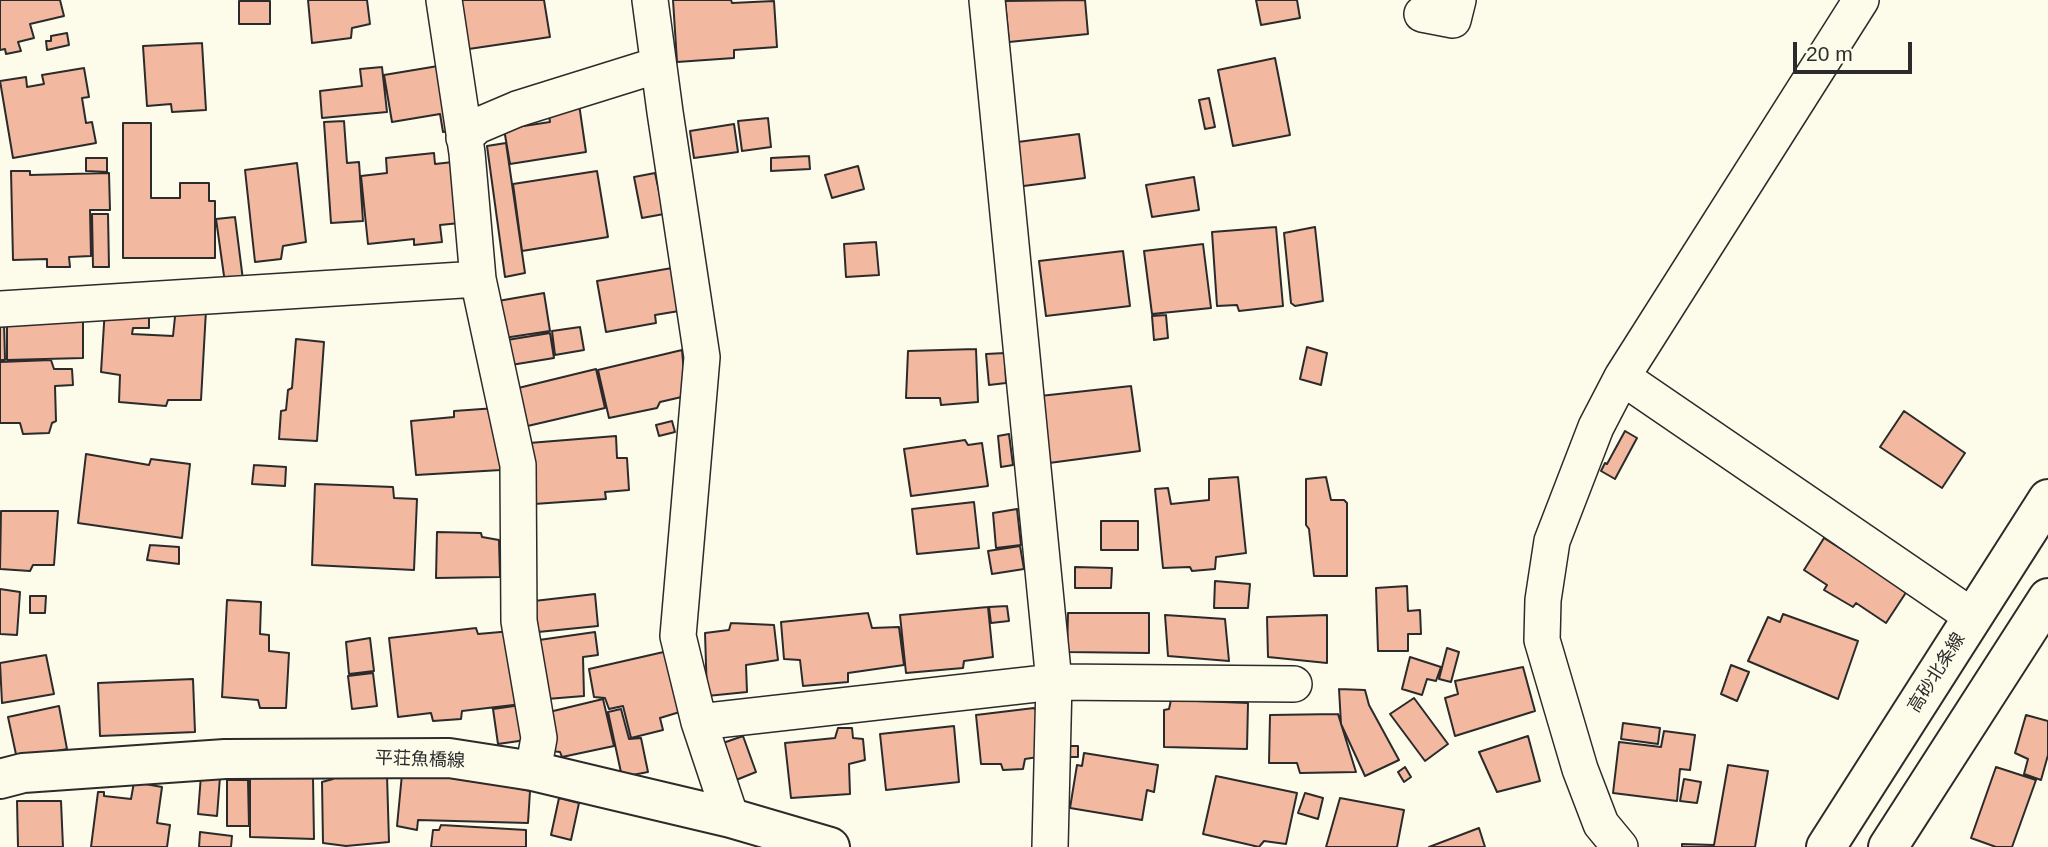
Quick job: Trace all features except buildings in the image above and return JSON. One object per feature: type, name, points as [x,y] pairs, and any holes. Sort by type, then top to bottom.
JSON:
[{"type":"main road","name":"高砂北条線","points":[[1826,847],[2048,499]]},
{"type":"main road","points":[[1888,847],[2048,598]]},
{"type":"main road","name":"平荘魚橋線","points":[[0,779],[23,773],[225,759],[449,758],[533,771],[731,818],[830,847]]},
{"type":"street","points":[[444,0],[464,138],[478,279],[518,465],[519,621],[539,738],[533,771]]},
{"type":"street","points":[[650,0],[702,357],[678,636],[699,722],[731,818]]},
{"type":"street","points":[[987,0],[1054,682],[1050,847]]},
{"type":"street","points":[[1422,14],[1453,20],[1458,0]]},
{"type":"street","points":[[1620,847],[1601,824],[1580,769],[1542,640],[1543,600],[1552,541],[1596,427],[1622,377],[1861,0]]},
{"type":"street","points":[[464,138],[477,126],[517,109],[658,65]]},
{"type":"street","points":[[0,309],[478,279]]},
{"type":"street","points":[[1622,377],[1973,617]]},
{"type":"street","points":[[699,722],[1054,682],[1294,684]]}]
